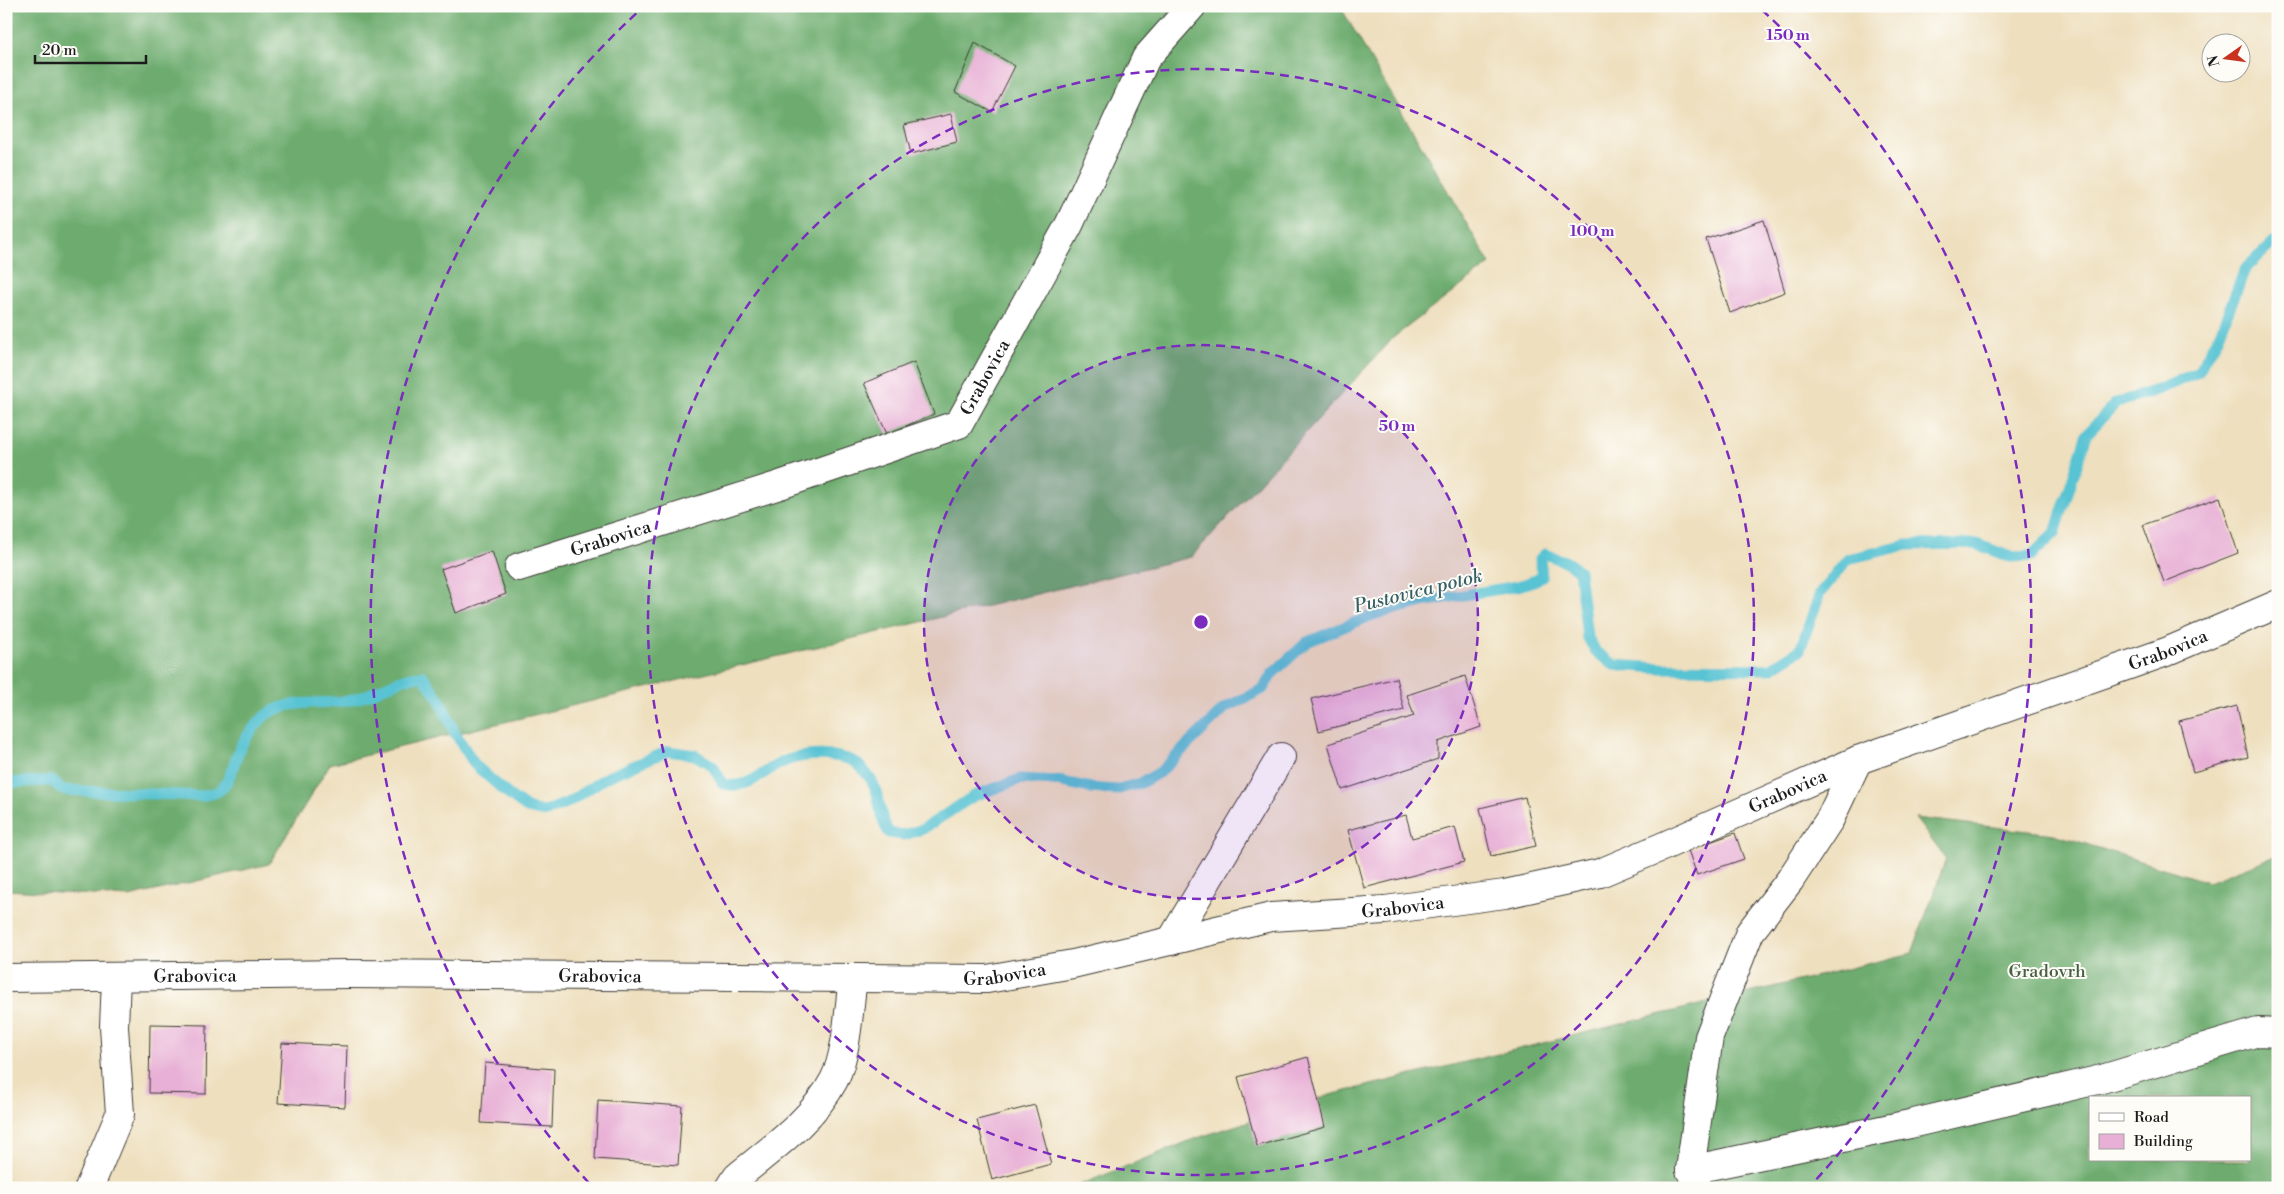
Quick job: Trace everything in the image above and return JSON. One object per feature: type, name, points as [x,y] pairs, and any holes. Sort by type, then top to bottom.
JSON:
[{"type":"street","name":"Grabovica","points":[[518,567],[780,485],[959,424],[1069,225],[1146,58],[1192,6]]},
{"type":"street","name":"Grabovica","points":[[6,978],[348,974],[987,979],[1073,964],[1271,917],[1385,910],[1505,894],[1600,873],[1858,760],[2166,652],[2278,604]]},
{"type":"street","points":[[1171,941],[1281,757]]},
{"type":"street","name":"Grabovica","points":[[1694,1179],[1709,1037],[1750,932],[1790,880],[1830,819],[1858,760]]},
{"type":"street","points":[[89,1188],[120,1114],[114,1027],[116,978]]},
{"type":"street","points":[[730,1188],[737,1177],[813,1110],[834,1079],[844,1044],[853,978]]},
{"type":"street","points":[[1694,1179],[1910,1124],[2102,1079],[2258,1032],[2278,1033]]},
{"type":"green space","points":[[6,6],[1340,6],[1490,264],[1394,337],[1191,557],[330,764],[269,864],[129,897],[6,890]]},
{"type":"green space","name":"Gradovrh","points":[[1915,818],[2054,834],[2208,882],[2278,855],[2278,1188],[1072,1188],[1194,1139],[1330,1095],[1912,953],[1946,859]]},
{"type":"building","points":[[975,43],[1015,66],[992,112],[955,92]]},
{"type":"building","points":[[951,114],[957,142],[911,154],[904,125]]},
{"type":"building","points":[[1764,220],[1785,292],[1730,313],[1706,239]]},
{"type":"building","points":[[914,362],[934,414],[887,434],[864,383]]},
{"type":"building","points":[[2220,497],[2238,553],[2164,582],[2143,525]]},
{"type":"building","points":[[492,551],[506,594],[456,613],[441,569]]},
{"type":"building","points":[[1465,676],[1481,727],[1438,742],[1438,759],[1342,790],[1328,744],[1414,716],[1407,695]]},
{"type":"building","points":[[1396,678],[1404,710],[1319,731],[1311,699]]},
{"type":"building","points":[[2237,706],[2248,757],[2193,772],[2179,721]]},
{"type":"building","points":[[1525,797],[1536,846],[1491,856],[1480,808]]},
{"type":"building","points":[[1406,815],[1412,838],[1455,827],[1464,862],[1364,888],[1348,830]]},
{"type":"building","points":[[1735,833],[1744,859],[1697,875],[1688,850]]},
{"type":"building","points":[[150,1024],[207,1025],[206,1094],[149,1093]]},
{"type":"building","points":[[282,1043],[347,1046],[345,1107],[278,1103]]},
{"type":"building","points":[[1308,1057],[1325,1127],[1257,1146],[1238,1077]]},
{"type":"building","points":[[485,1063],[554,1069],[552,1127],[481,1123]]},
{"type":"building","points":[[598,1100],[682,1106],[678,1165],[595,1159]]},
{"type":"building","points":[[1035,1105],[1051,1164],[992,1180],[977,1120]]},
{"type":"waterway","name":"Pustovica potok","points":[[6,783],[52,781],[63,790],[202,796],[214,793],[225,784],[240,748],[255,726],[266,715],[285,706],[295,704],[340,702],[360,698],[395,682],[423,676],[439,699],[455,733],[475,765],[527,808],[544,812],[569,802],[605,778],[668,751],[695,755],[713,766],[723,784],[733,785],[750,782],[788,760],[804,756],[829,756],[846,758],[861,767],[876,789],[885,827],[889,833],[904,835],[923,829],[974,796],[1020,779],[1058,781],[1091,788],[1115,790],[1141,783],[1160,772],[1225,708],[1263,689],[1272,674],[1307,642],[1373,615],[1427,601],[1518,586],[1536,580],[1542,576],[1540,559],[1545,554],[1567,562],[1579,571],[1587,636],[1596,652],[1614,665],[1661,668],[1770,669],[1800,650],[1820,593],[1848,559],[1907,545],[1976,544],[2011,557],[2031,556],[2055,533],[2087,434],[2116,403],[2160,389],[2198,372],[2218,338],[2245,269],[2278,238]]}]
